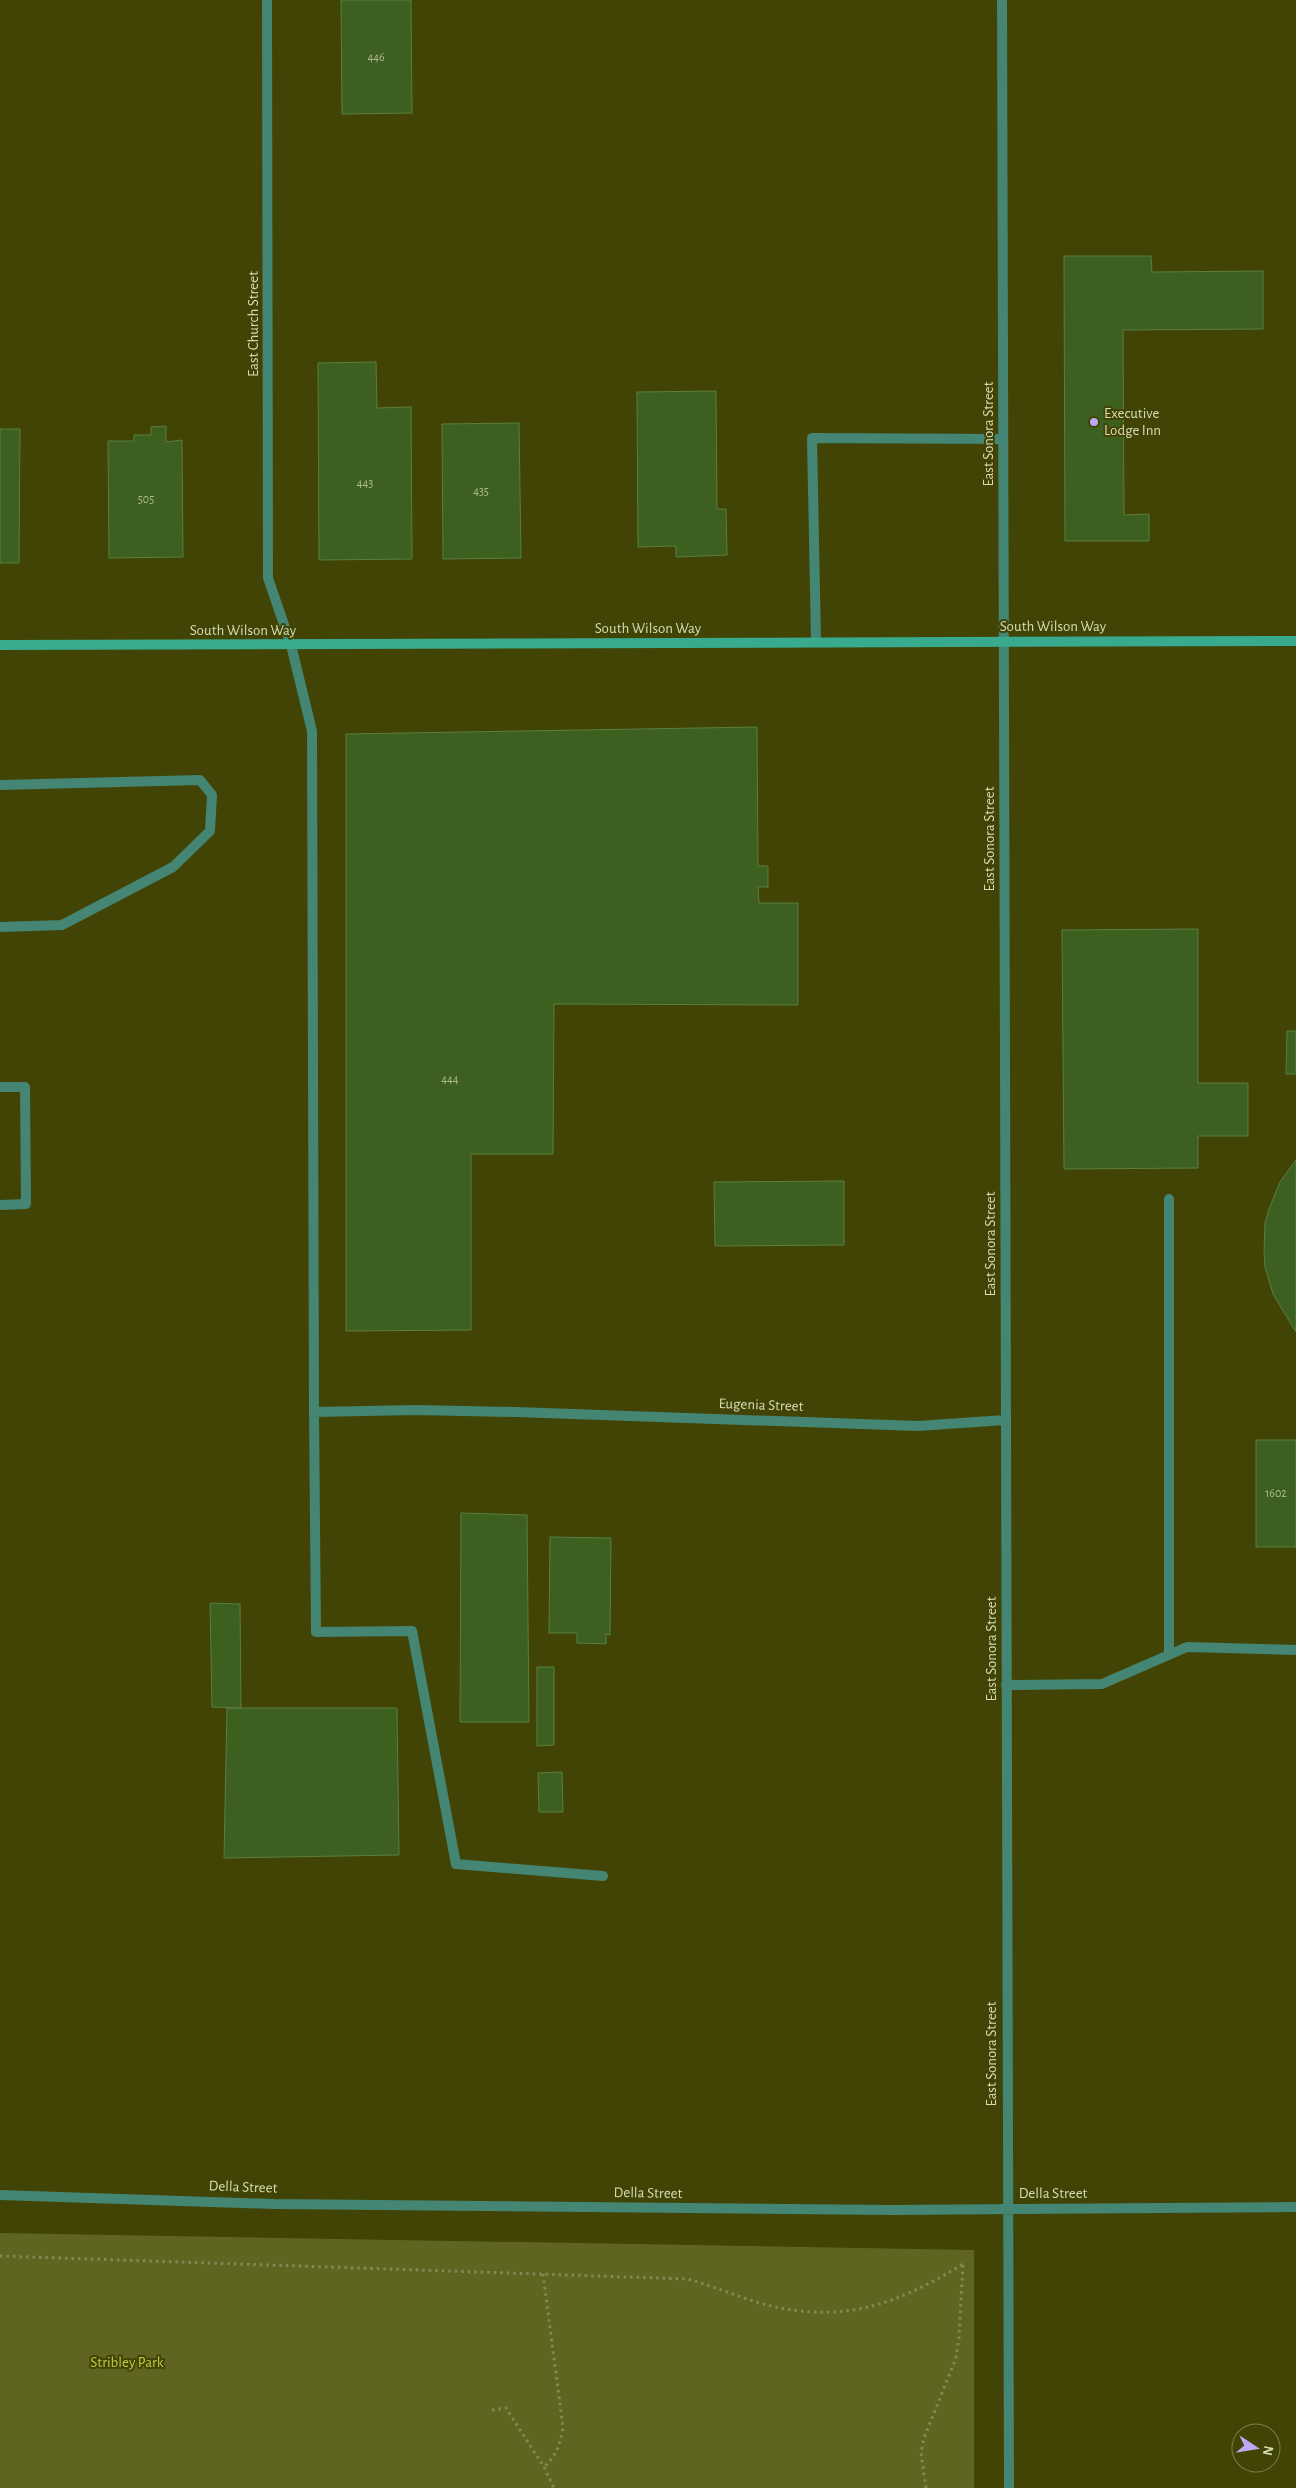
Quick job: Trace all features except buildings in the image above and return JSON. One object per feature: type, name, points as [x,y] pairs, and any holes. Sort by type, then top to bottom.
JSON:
[{"type":"main road","name":"South Wilson Way","points":[[0,645],[1296,641]]},
{"type":"street","name":"East Church Street","points":[[267,0],[268,578],[290,644],[312,731],[316,1632],[412,1631],[456,1864],[603,1876]]},
{"type":"street","name":"East Sonora Street","points":[[1002,0],[1008,2488]]},
{"type":"street","points":[[816,642],[812,438],[1003,439]]},
{"type":"street","points":[[0,785],[200,780],[212,795],[210,831],[173,867],[62,925],[0,927]]},
{"type":"street","points":[[0,1087],[24,1087],[26,1204],[0,1205]]},
{"type":"street","points":[[1169,1199],[1169,1655]]},
{"type":"street","name":"Eugenia Street","points":[[314,1412],[416,1410],[516,1412],[918,1426],[1005,1420]]},
{"type":"street","points":[[1006,1685],[1102,1684],[1187,1647],[1296,1650]]},
{"type":"street","name":"Della Street","points":[[0,2195],[274,2204],[883,2210],[1296,2207]]},
{"type":"path","points":[[0,2256],[687,2279],[770,2305],[819,2313],[858,2310],[896,2300],[932,2283],[963,2264],[956,2358],[924,2438],[921,2453],[926,2488]]},
{"type":"path","points":[[543,2274],[563,2426],[560,2445],[554,2458],[544,2467]]},
{"type":"path","points":[[492,2410],[506,2408],[544,2467],[554,2488]]},
{"type":"green space","name":"Stribley Park","points":[[0,2233],[974,2250],[974,2488],[0,2488]]},
{"type":"place","name":"Executive Lodge Inn","points":[[1094,422]]}]
